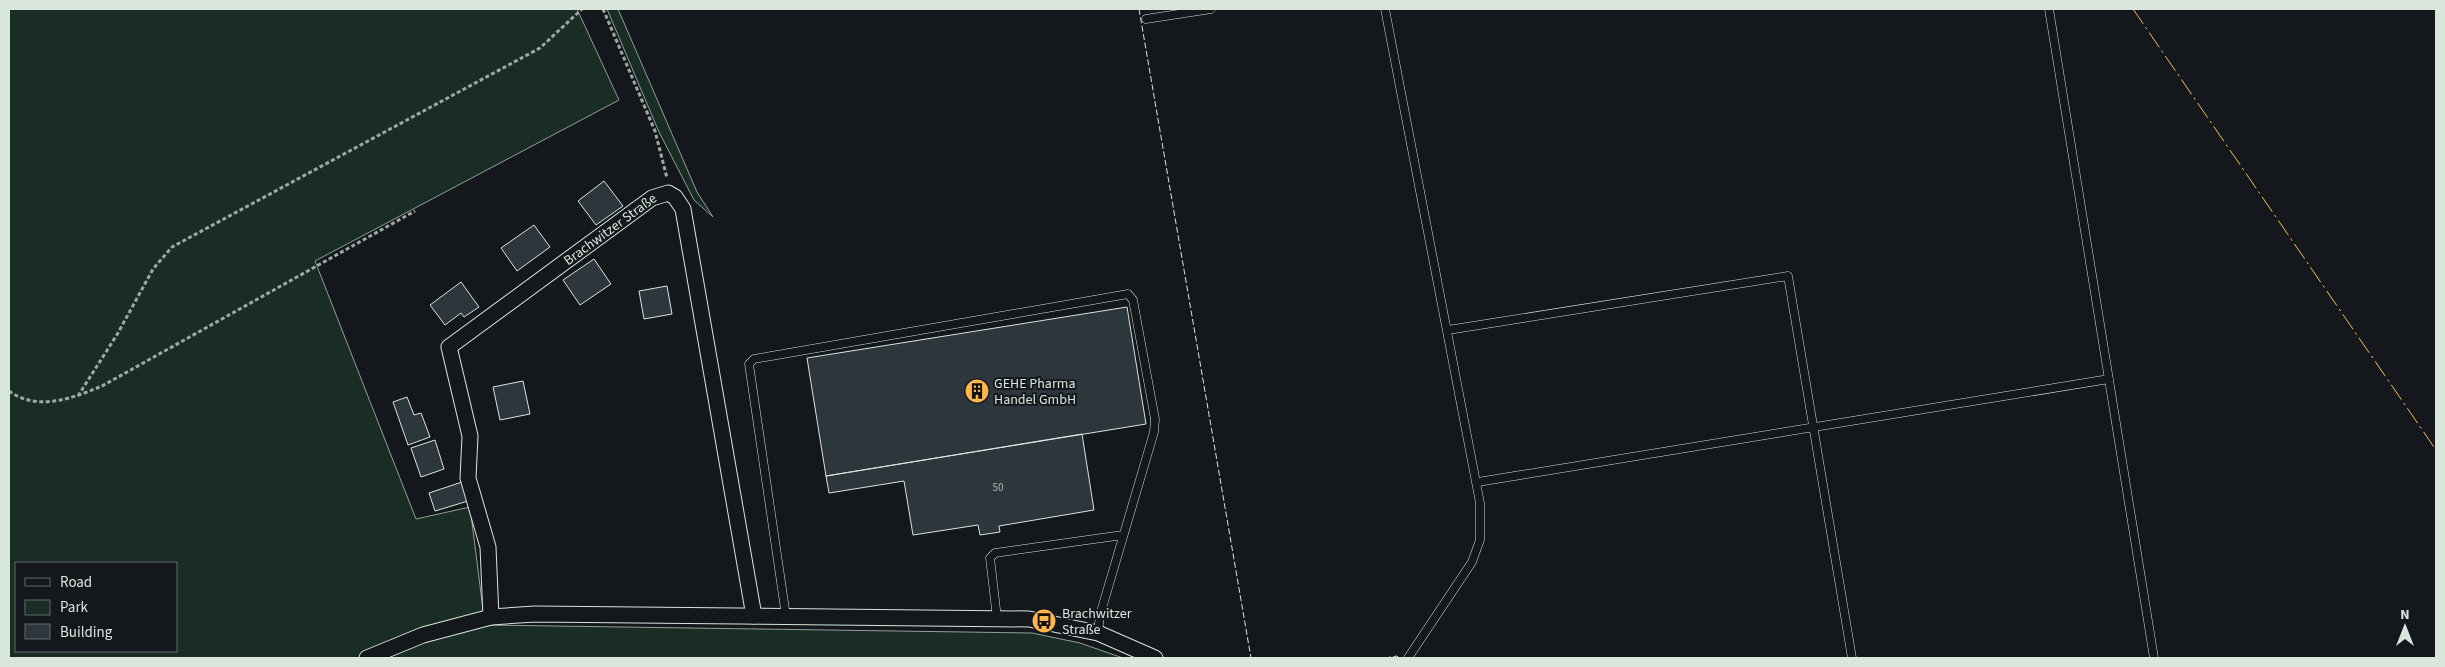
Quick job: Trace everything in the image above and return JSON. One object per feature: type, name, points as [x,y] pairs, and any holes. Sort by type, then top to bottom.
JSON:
[{"type":"street","name":"Brachwitzer Straße","points":[[491,617],[488,547],[468,478],[470,436],[449,347],[652,198],[668,193],[675,197],[683,208],[754,616]]},
{"type":"street","points":[[368,658],[423,635],[491,617],[535,614],[998,618],[1044,621],[1098,633],[1155,658]]},
{"type":"lane","points":[[1146,20],[1211,9]]},
{"type":"lane","points":[[1385,9],[1478,482],[1480,540],[1472,562],[1408,658]]},
{"type":"lane","points":[[2049,9],[2154,658]]},
{"type":"lane","points":[[1448,330],[1788,276],[1852,658]]},
{"type":"lane","points":[[786,616],[749,364],[754,359],[1128,294],[1133,300],[1155,419],[1154,432],[1100,615],[1098,633]]},
{"type":"lane","points":[[1478,482],[2109,378]]},
{"type":"lane","points":[[998,618],[990,558],[995,553],[1124,535]]},
{"type":"path","points":[[78,396],[118,333],[153,270],[172,247],[540,48],[582,9]]},
{"type":"path","points":[[604,9],[654,130],[667,170],[668,193]]},
{"type":"path","points":[[9,390],[16,396],[46,403],[78,396],[102,386],[415,210]]},
{"type":"green space","points":[[9,9],[577,9],[619,100],[315,261],[416,519],[470,507],[485,625],[1032,633],[1080,643],[1123,658],[9,658]]},
{"type":"green space","points":[[607,9],[618,9],[697,192],[713,217],[694,200],[659,132]]},
{"type":"building","points":[[604,181],[623,206],[596,225],[578,201]]},
{"type":"building","points":[[534,225],[550,247],[517,271],[501,248]]},
{"type":"building","points":[[594,259],[611,284],[580,305],[563,280]]},
{"type":"building","points":[[461,282],[479,307],[464,317],[461,313],[445,325],[430,305]]},
{"type":"building","points":[[667,286],[672,314],[644,319],[639,291]]},
{"type":"building","name":"GEHE Pharma Handel GmbH","points":[[1127,307],[1146,424],[826,476],[807,358]]},
{"type":"building","points":[[523,381],[530,414],[500,420],[493,387]]},
{"type":"building","points":[[407,397],[414,415],[421,413],[430,437],[408,445],[393,402]]},
{"type":"building","points":[[1082,434],[1094,510],[999,526],[1000,532],[980,535],[978,525],[913,535],[904,481],[829,493],[826,476]]},
{"type":"building","points":[[435,440],[444,469],[421,477],[411,448]]},
{"type":"building","points":[[462,482],[468,501],[435,511],[429,493]]},
{"type":"fence","points":[[1139,9],[1251,658]]},
{"type":"fence","points":[[1385,658],[1397,656],[1399,658]]},
{"type":"power","points":[[2133,9],[2436,450]]},
{"type":"place","name":"GEHE Pharma Handel GmbH","points":[[977,391]]},
{"type":"place","name":"Brachwitzer Straße","points":[[1044,621]]}]
